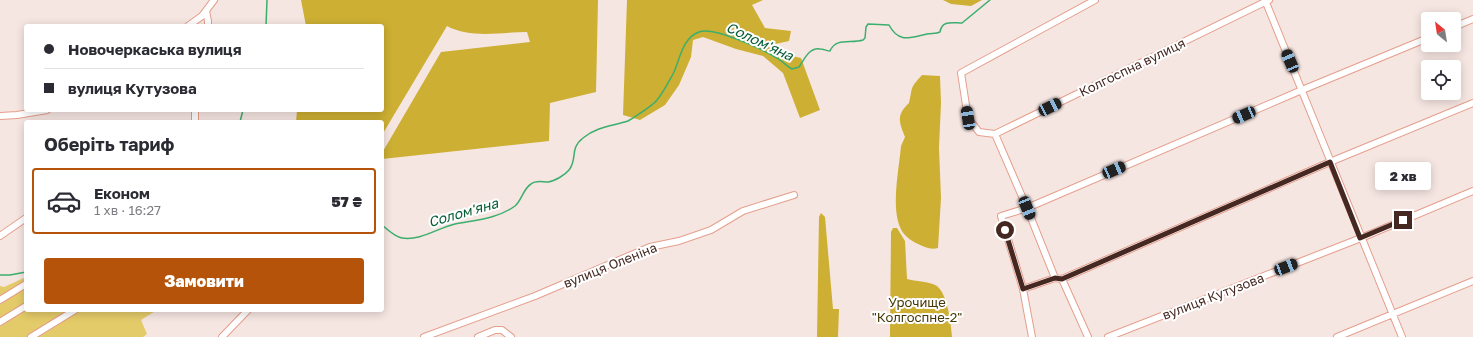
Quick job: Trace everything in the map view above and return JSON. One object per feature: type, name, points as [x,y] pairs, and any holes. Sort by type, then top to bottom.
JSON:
[{"type":"street","points":[[191,24],[202,16],[214,0]]},
{"type":"street","points":[[1088,337],[1058,278],[995,134],[979,132],[968,118],[961,73],[1095,0]]},
{"type":"street","points":[[1266,1],[1360,238],[1402,337]]},
{"type":"street","name":"Колгоспна вулиця","points":[[995,134],[1266,1]]},
{"type":"street","points":[[206,11],[208,24]]},
{"type":"street","points":[[1461,24],[1473,20]]},
{"type":"street","points":[[1032,337],[1023,289],[1001,216],[1027,208],[1302,90],[1421,41]]},
{"type":"street","points":[[1023,289],[1058,278],[1473,103]]},
{"type":"street","points":[[0,116],[35,112]]},
{"type":"street","name":"вулиця Кутузова","points":[[1108,337],[1473,192]]},
{"type":"street","name":"вулиця Оленіна","points":[[424,337],[535,296],[650,247],[679,241],[711,230],[743,211],[794,195]]},
{"type":"street","points":[[0,236],[24,219]]},
{"type":"street","points":[[1337,337],[1473,280]]},
{"type":"street","points":[[0,300],[24,285]]},
{"type":"street","points":[[0,322],[24,307]]},
{"type":"street","points":[[31,337],[72,312]]},
{"type":"street","points":[[222,337],[246,312]]},
{"type":"street","points":[[478,337],[496,330],[502,330],[512,337]]},
{"type":"shaded area","points":[[24,278],[24,312],[154,312],[141,320],[147,334],[143,337],[0,337],[0,286],[4,287]]},
{"type":"green space","points":[[301,0],[598,0],[596,92],[550,103],[549,141],[384,159],[384,150],[441,52],[530,42],[527,32],[476,34],[456,30],[447,26],[384,132],[384,120],[296,120],[297,112],[384,112],[384,24],[306,24]]},
{"type":"green space","points":[[627,0],[763,0],[752,5],[765,28],[791,31],[789,41],[766,46],[788,55],[801,58],[820,110],[800,118],[783,73],[763,56],[736,49],[703,37],[693,40],[691,57],[679,85],[665,105],[640,120],[623,115]]},
{"type":"green space","points":[[943,0],[982,0],[971,6],[951,4]]},
{"type":"green space","points":[[922,75],[940,76],[941,103],[939,148],[941,198],[938,248],[935,249],[918,244],[905,235],[901,230],[896,209],[896,187],[901,146],[905,137],[900,123],[900,115],[909,103],[913,86]]},
{"type":"green space","points":[[821,213],[825,217],[833,309],[839,309],[838,337],[817,337],[819,217]]},
{"type":"green space","name":"Урочище \"Колгоспне-2\"","points":[[893,228],[897,228],[905,241],[907,279],[931,284],[937,286],[941,290],[948,310],[952,337],[890,337],[891,232]]},
{"type":"waterway","points":[[266,24],[267,0]]},
{"type":"waterway","name":"Солом'яна","points":[[384,227],[399,237],[415,238],[455,224],[501,214],[515,206],[528,186],[531,184],[537,182],[548,182],[560,178],[567,172],[572,166],[576,146],[588,134],[599,129],[628,121],[654,103],[673,74],[685,44],[693,35],[699,32],[715,32],[737,39],[769,53],[792,69],[799,67],[807,55],[813,50],[820,49],[830,51],[840,42],[863,40],[865,38],[866,27],[868,24],[889,25],[897,35],[906,38],[937,33],[940,32],[941,28],[945,24],[962,23],[990,0]]},
{"type":"waterway","points":[[240,120],[242,112]]},
{"type":"waterway","points":[[0,275],[24,272]]},
{"type":"route","points":[[1005,230],[1023,289],[1055,278],[1062,279],[1330,162],[1360,238],[1403,220]]}]
